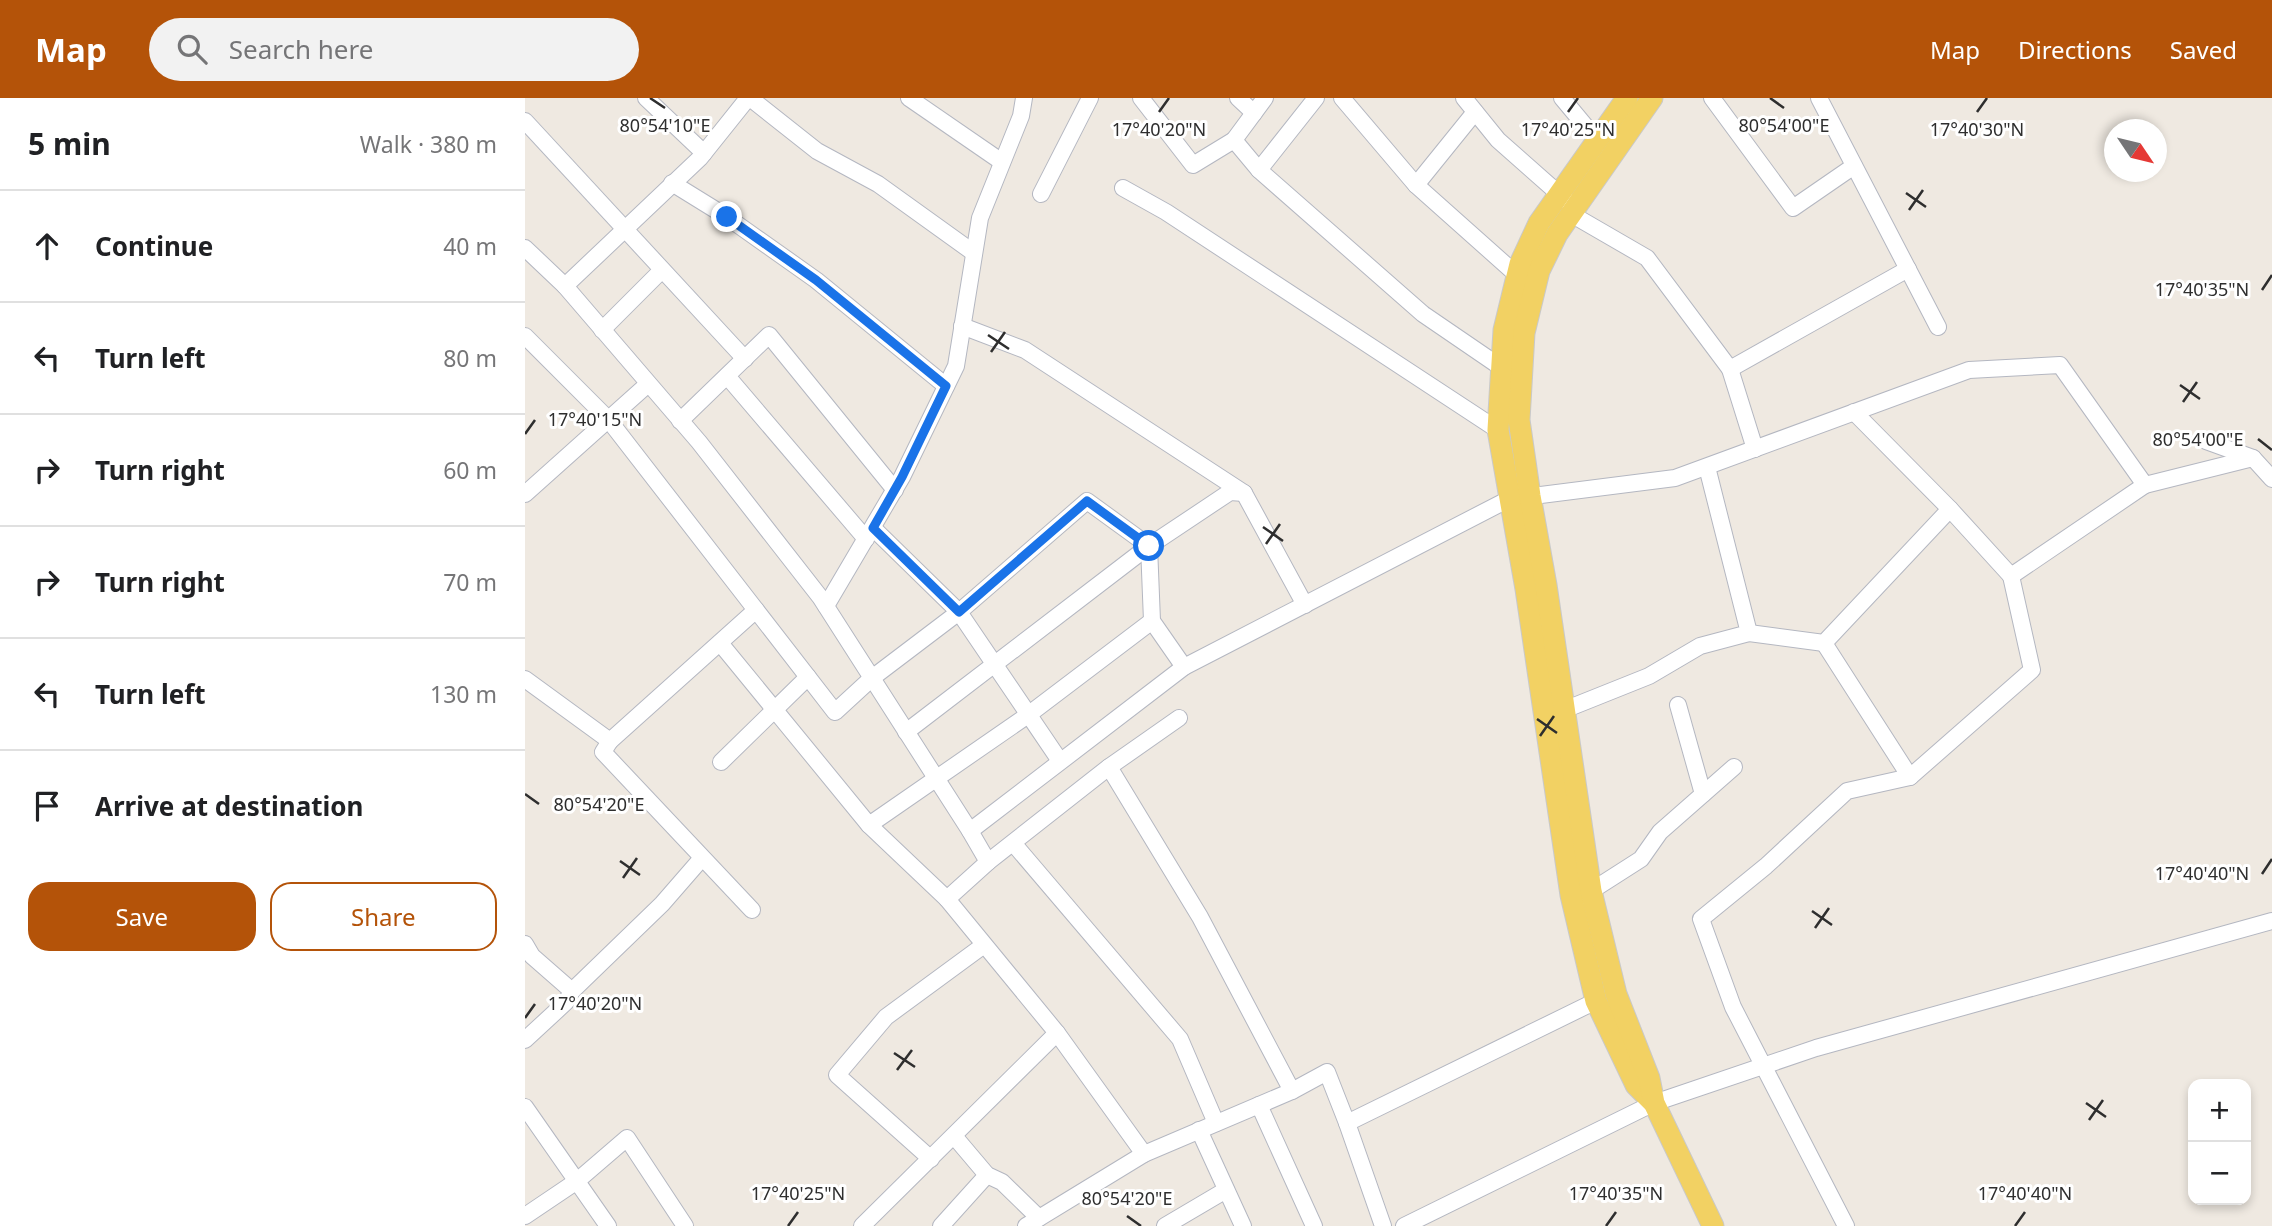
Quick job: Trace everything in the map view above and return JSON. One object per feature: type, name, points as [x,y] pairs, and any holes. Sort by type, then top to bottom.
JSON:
[{"type":"main road","points":[[1519,498],[1524,333],[1539,271],[1597,140],[1627,98]]},
{"type":"main road","points":[[1652,98],[1568,205],[1539,223],[1520,264],[1504,330],[1499,430],[1519,498],[1536,587],[1565,710],[1591,891],[1616,994],[1649,1078],[1654,1103],[1713,1226]]},
{"type":"main road","points":[[1536,587],[1571,895],[1596,1001],[1636,1085],[1654,1103]]},
{"type":"street","points":[[646,98],[704,152]]},
{"type":"street","points":[[565,286],[704,152],[749,98],[817,151],[878,184],[974,253]]},
{"type":"street","points":[[909,98],[1002,162]]},
{"type":"street","points":[[825,606],[895,490],[956,366],[980,218],[1021,116],[1024,98]]},
{"type":"street","points":[[1041,194],[1090,98]]},
{"type":"street","points":[[1141,98],[1193,165],[1234,139],[1265,98]]},
{"type":"street","points":[[1238,98],[1254,113]]},
{"type":"street","points":[[1259,170],[1316,98]]},
{"type":"street","points":[[1342,98],[1416,185],[1517,275]]},
{"type":"street","points":[[1464,98],[1498,141],[1568,205],[1647,258],[1730,369],[1755,449]]},
{"type":"street","points":[[1562,98],[1597,140]]},
{"type":"street","points":[[1712,98],[1793,208],[1854,166]]},
{"type":"street","points":[[1819,98],[1938,327]]},
{"type":"street","points":[[1416,185],[1475,112]]},
{"type":"street","points":[[525,121],[745,359]]},
{"type":"street","points":[[1234,139],[1259,170],[1423,314],[1502,368]]},
{"type":"street","points":[[672,183],[727,217],[816,280],[946,386]]},
{"type":"street","points":[[1123,188],[1166,212],[1499,430]]},
{"type":"street","points":[[525,248],[565,286],[680,421],[825,606],[988,862]]},
{"type":"street","points":[[1730,369],[1908,269]]},
{"type":"street","points":[[602,330],[662,270]]},
{"type":"street","points":[[962,326],[1025,350],[1244,493],[1305,605]]},
{"type":"street","points":[[680,421],[769,335],[895,490]]},
{"type":"street","points":[[525,336],[608,419],[835,712],[872,678],[959,612],[1087,501],[1149,546]]},
{"type":"street","points":[[970,831],[1184,667],[1519,498],[1675,478],[1969,370],[2060,365],[2145,485]]},
{"type":"street","points":[[727,376],[869,533],[959,612],[1060,761]]},
{"type":"street","points":[[525,494],[648,384]]},
{"type":"street","points":[[1846,1226],[1733,1007],[1701,919],[1766,866],[1847,791],[1910,777],[2032,670],[2011,576],[1950,509],[1854,412]]},
{"type":"street","points":[[2206,441],[2253,458],[2272,479]]},
{"type":"street","points":[[2011,576],[2145,485],[2253,458]]},
{"type":"street","points":[[1707,467],[1749,633]]},
{"type":"street","points":[[906,732],[1149,546],[1230,492],[1244,493]]},
{"type":"street","points":[[1824,643],[1950,509]]},
{"type":"street","points":[[1149,546],[1151,621],[1184,667]]},
{"type":"street","points":[[752,910],[603,752],[610,741],[756,610]]},
{"type":"street","points":[[869,825],[1028,715],[1151,621]]},
{"type":"street","points":[[1565,710],[1649,676],[1700,646],[1749,633],[1824,643],[1910,777]]},
{"type":"street","points":[[720,643],[869,825],[947,899],[1057,1033],[1144,1154]]},
{"type":"street","points":[[721,762],[808,677]]},
{"type":"street","points":[[525,679],[610,741]]},
{"type":"street","points":[[1678,705],[1703,794]]},
{"type":"street","points":[[947,899],[988,862],[1109,767],[1179,718]]},
{"type":"street","points":[[1109,767],[1200,917],[1292,1091]]},
{"type":"street","points":[[1591,891],[1640,859],[1660,832],[1734,767]]},
{"type":"street","points":[[1013,843],[1180,1039],[1216,1123]]},
{"type":"street","points":[[525,1040],[662,904],[702,858]]},
{"type":"street","points":[[1403,1226],[1654,1103],[1816,1048],[2271,926]]},
{"type":"street","points":[[525,944],[532,956],[572,991]]},
{"type":"street","points":[[931,1159],[837,1075],[886,1017],[984,945]]},
{"type":"street","points":[[1347,1122],[1596,1001]]},
{"type":"street","points":[[862,1226],[1057,1033]]},
{"type":"street","points":[[954,1136],[987,1175],[1002,1182],[1032,1222],[1144,1154],[1292,1091],[1327,1072],[1383,1226]]},
{"type":"street","points":[[1259,1104],[1314,1226]]},
{"type":"street","points":[[525,1107],[608,1226]]},
{"type":"street","points":[[1199,1130],[1243,1226]]},
{"type":"street","points":[[532,1226],[525,1216],[577,1181],[627,1138],[685,1226]]},
{"type":"street","points":[[941,1226],[987,1175]]},
{"type":"street","points":[[1165,1226],[1226,1190]]},
{"type":"route","points":[[727,217],[816,280],[946,386],[902,477],[873,528],[959,612],[1087,501],[1149,546]]}]
